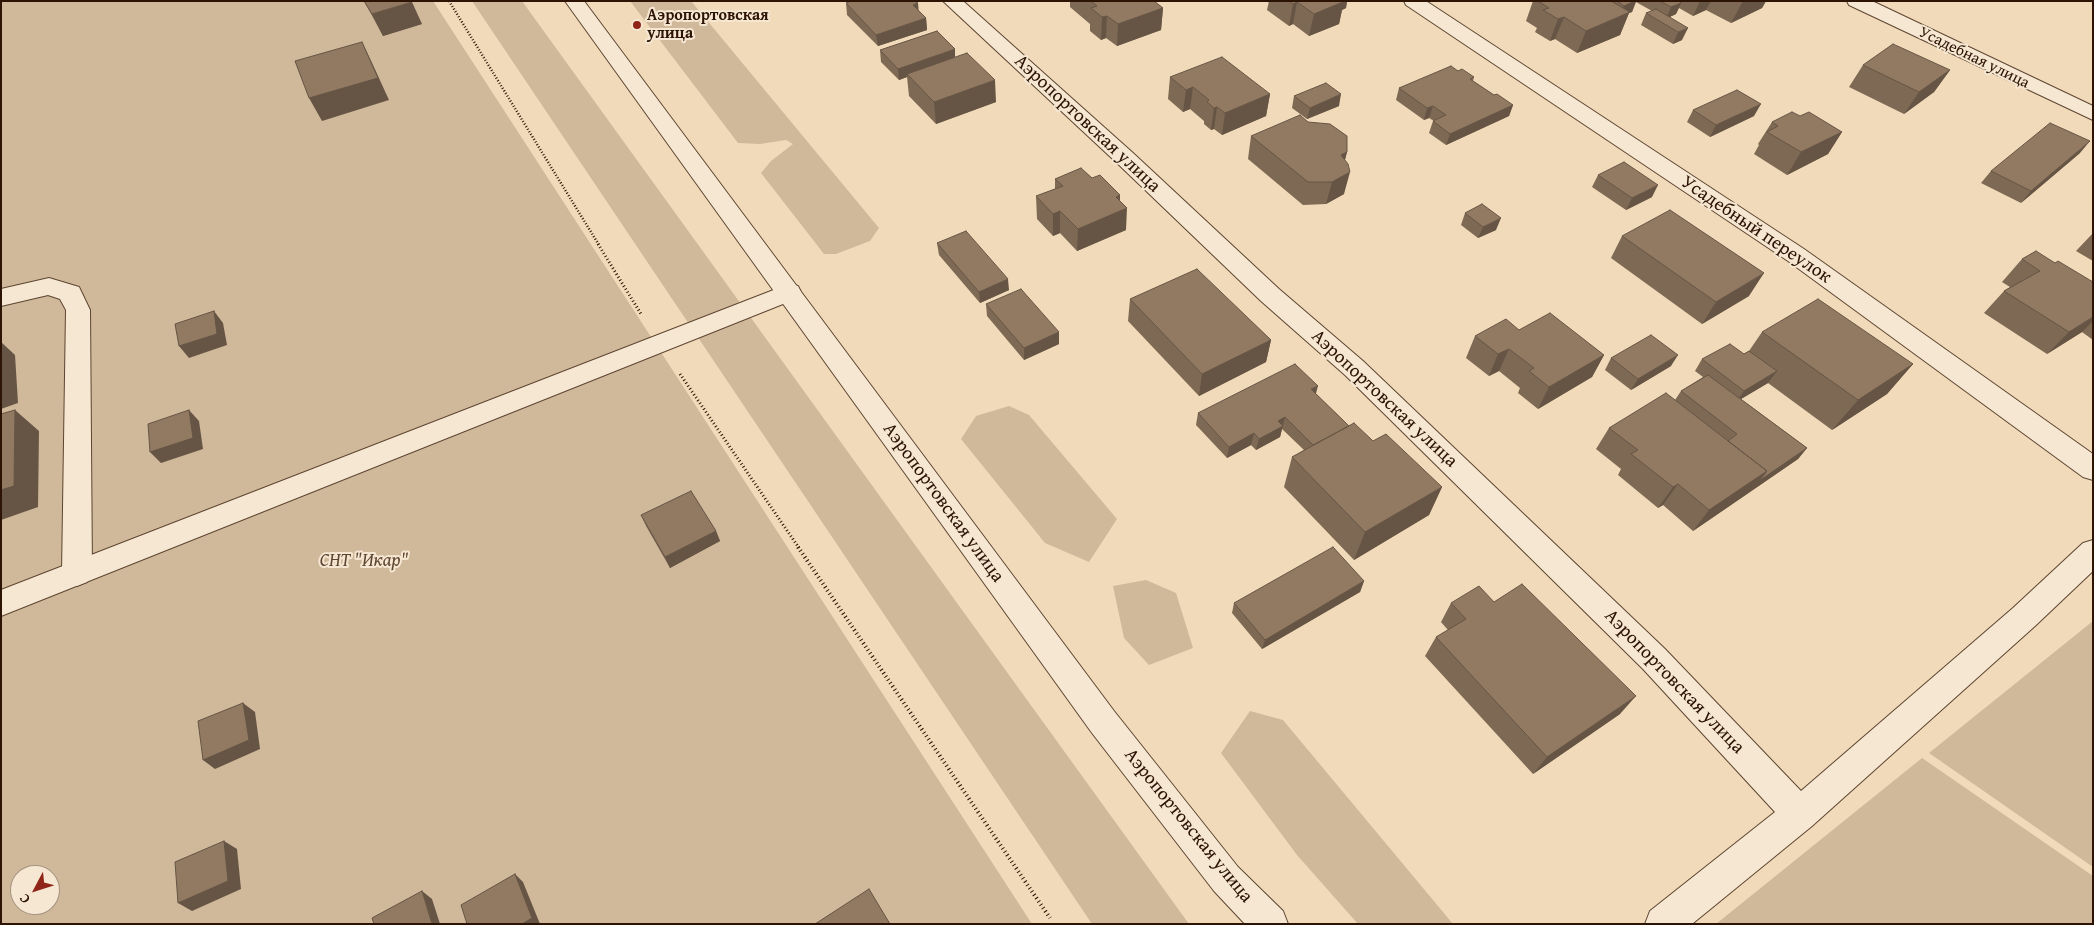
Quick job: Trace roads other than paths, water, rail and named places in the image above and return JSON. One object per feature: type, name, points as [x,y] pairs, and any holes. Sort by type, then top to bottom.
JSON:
[{"type":"street","name":"Аэропортовская улица","points":[[574,1],[1103,722],[1226,879],[1270,924]]},
{"type":"street","name":"Аэропортовская улица","points":[[952,1],[1125,158],[1270,295],[1354,368],[1654,659],[1800,814]]},
{"type":"street","name":"Усадебный переулок","points":[[1412,1],[1796,256],[2093,469]]},
{"type":"street","name":"Усадебная улица","points":[[1856,1],[2093,114]]},
{"type":"street","points":[[1,298],[49,286],[70,293],[78,310],[77,573]]},
{"type":"street","points":[[1,604],[789,292]]},
{"type":"street","points":[[1664,924],[1800,814],[2024,617],[2093,552]]},
{"type":"place","name":"Аэропортовская улица","points":[[637,25]]},
{"type":"park label","name":"СНТ \"Икар\"","points":[[364,561]]}]
